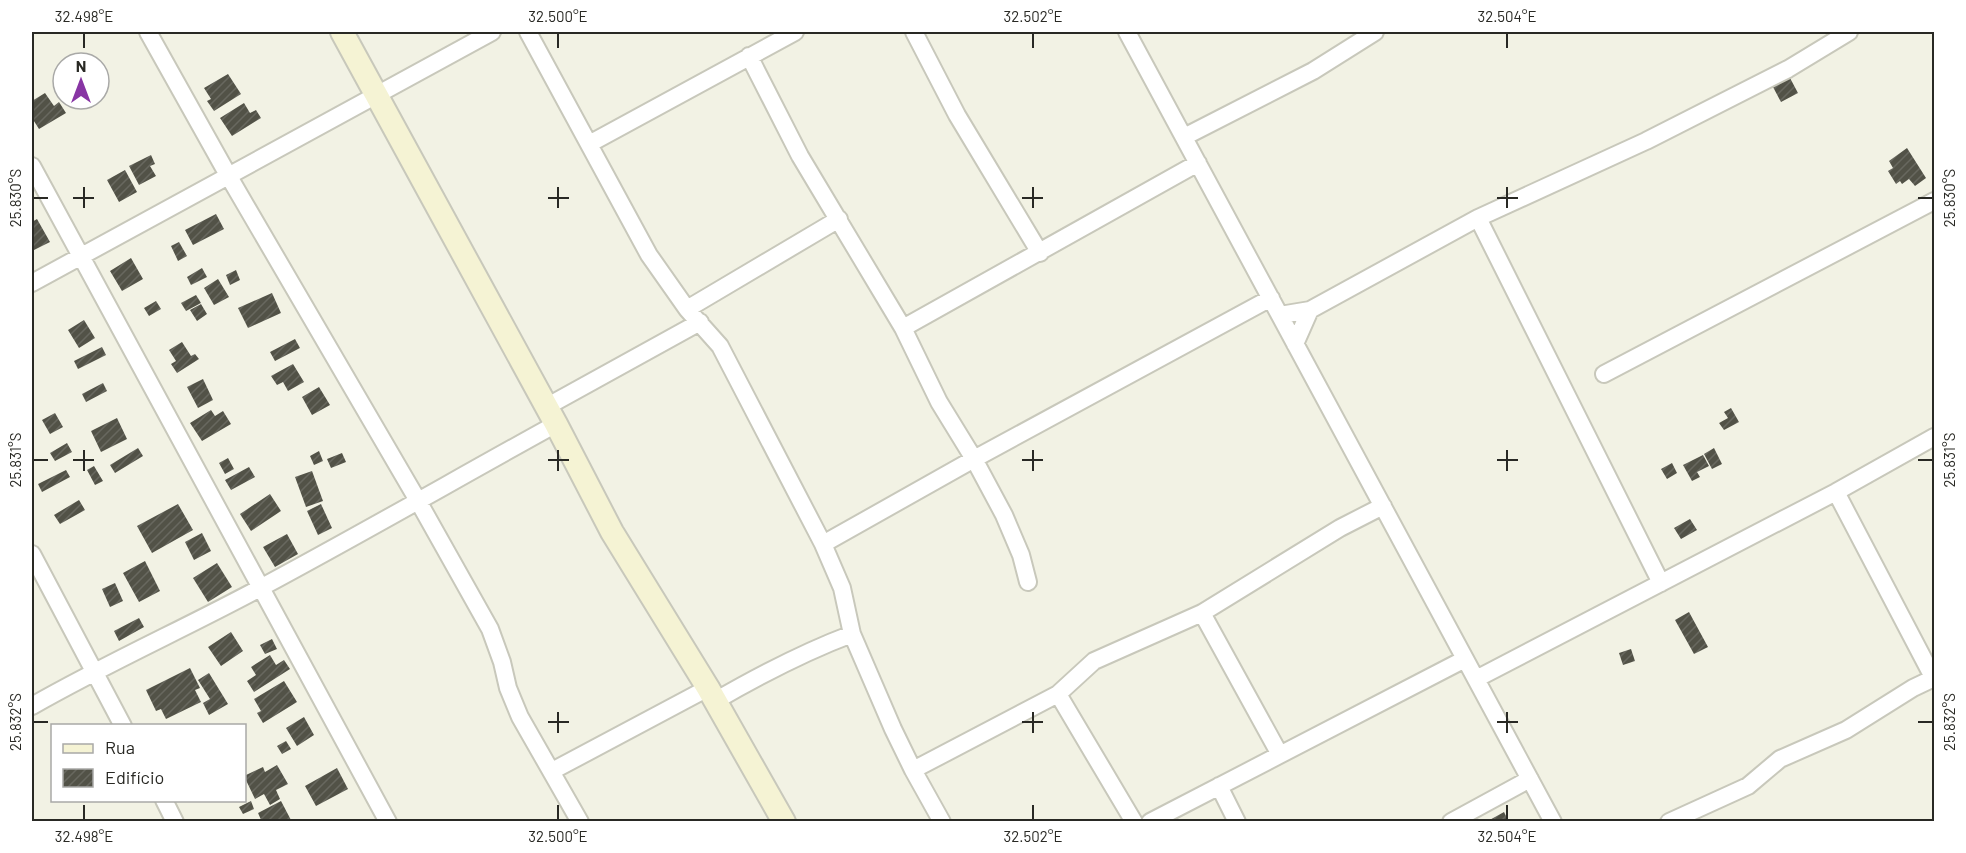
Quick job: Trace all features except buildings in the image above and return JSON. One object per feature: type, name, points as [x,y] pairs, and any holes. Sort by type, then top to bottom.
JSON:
[{"type":"street","points":[[148,32],[490,629],[502,662],[508,688],[520,717],[580,822]]},
{"type":"street","points":[[342,32],[377,93],[612,532],[712,694],[784,822]]},
{"type":"street","points":[[32,283],[492,32]]},
{"type":"street","points":[[528,32],[649,255],[687,309],[720,346],[823,544],[842,588],[852,634],[913,770],[942,822]]},
{"type":"street","points":[[590,144],[795,32]]},
{"type":"street","points":[[914,32],[957,115],[1040,253]]},
{"type":"street","points":[[1127,32],[1553,822]]},
{"type":"street","points":[[1184,137],[1313,71],[1375,32]]},
{"type":"street","points":[[1280,315],[1310,310],[1478,218],[1646,141],[1788,69],[1849,32]]},
{"type":"street","points":[[749,56],[800,156],[903,328],[939,402],[974,459],[1004,515],[1021,555],[1028,582]]},
{"type":"street","points":[[903,328],[1198,163]]},
{"type":"street","points":[[32,166],[388,822]]},
{"type":"street","points":[[1604,374],[1935,201]]},
{"type":"street","points":[[1478,218],[1661,583]]},
{"type":"street","points":[[687,309],[838,219]]},
{"type":"street","points":[[823,544],[974,459],[1271,298]]},
{"type":"street","points":[[1296,344],[1310,310]]},
{"type":"street","points":[[32,706],[93,671],[260,588],[417,499],[700,322]]},
{"type":"street","points":[[1476,679],[1836,492],[1935,437]]},
{"type":"street","points":[[1669,822],[1748,786],[1780,759],[1846,730],[1913,688],[1934,678],[1836,492]]},
{"type":"street","points":[[913,770],[1058,694],[1094,661],[1202,613],[1340,528],[1383,506]]},
{"type":"street","points":[[32,554],[122,724]]},
{"type":"street","points":[[1202,613],[1279,753]]},
{"type":"street","points":[[552,771],[712,694],[852,634]]},
{"type":"street","points":[[1150,822],[1279,753],[1465,659]]},
{"type":"street","points":[[1058,694],[1134,822]]},
{"type":"street","points":[[1451,822],[1530,779]]},
{"type":"street","points":[[1219,786],[1236,822]]},
{"type":"street","points":[[165,802],[176,822]]}]
